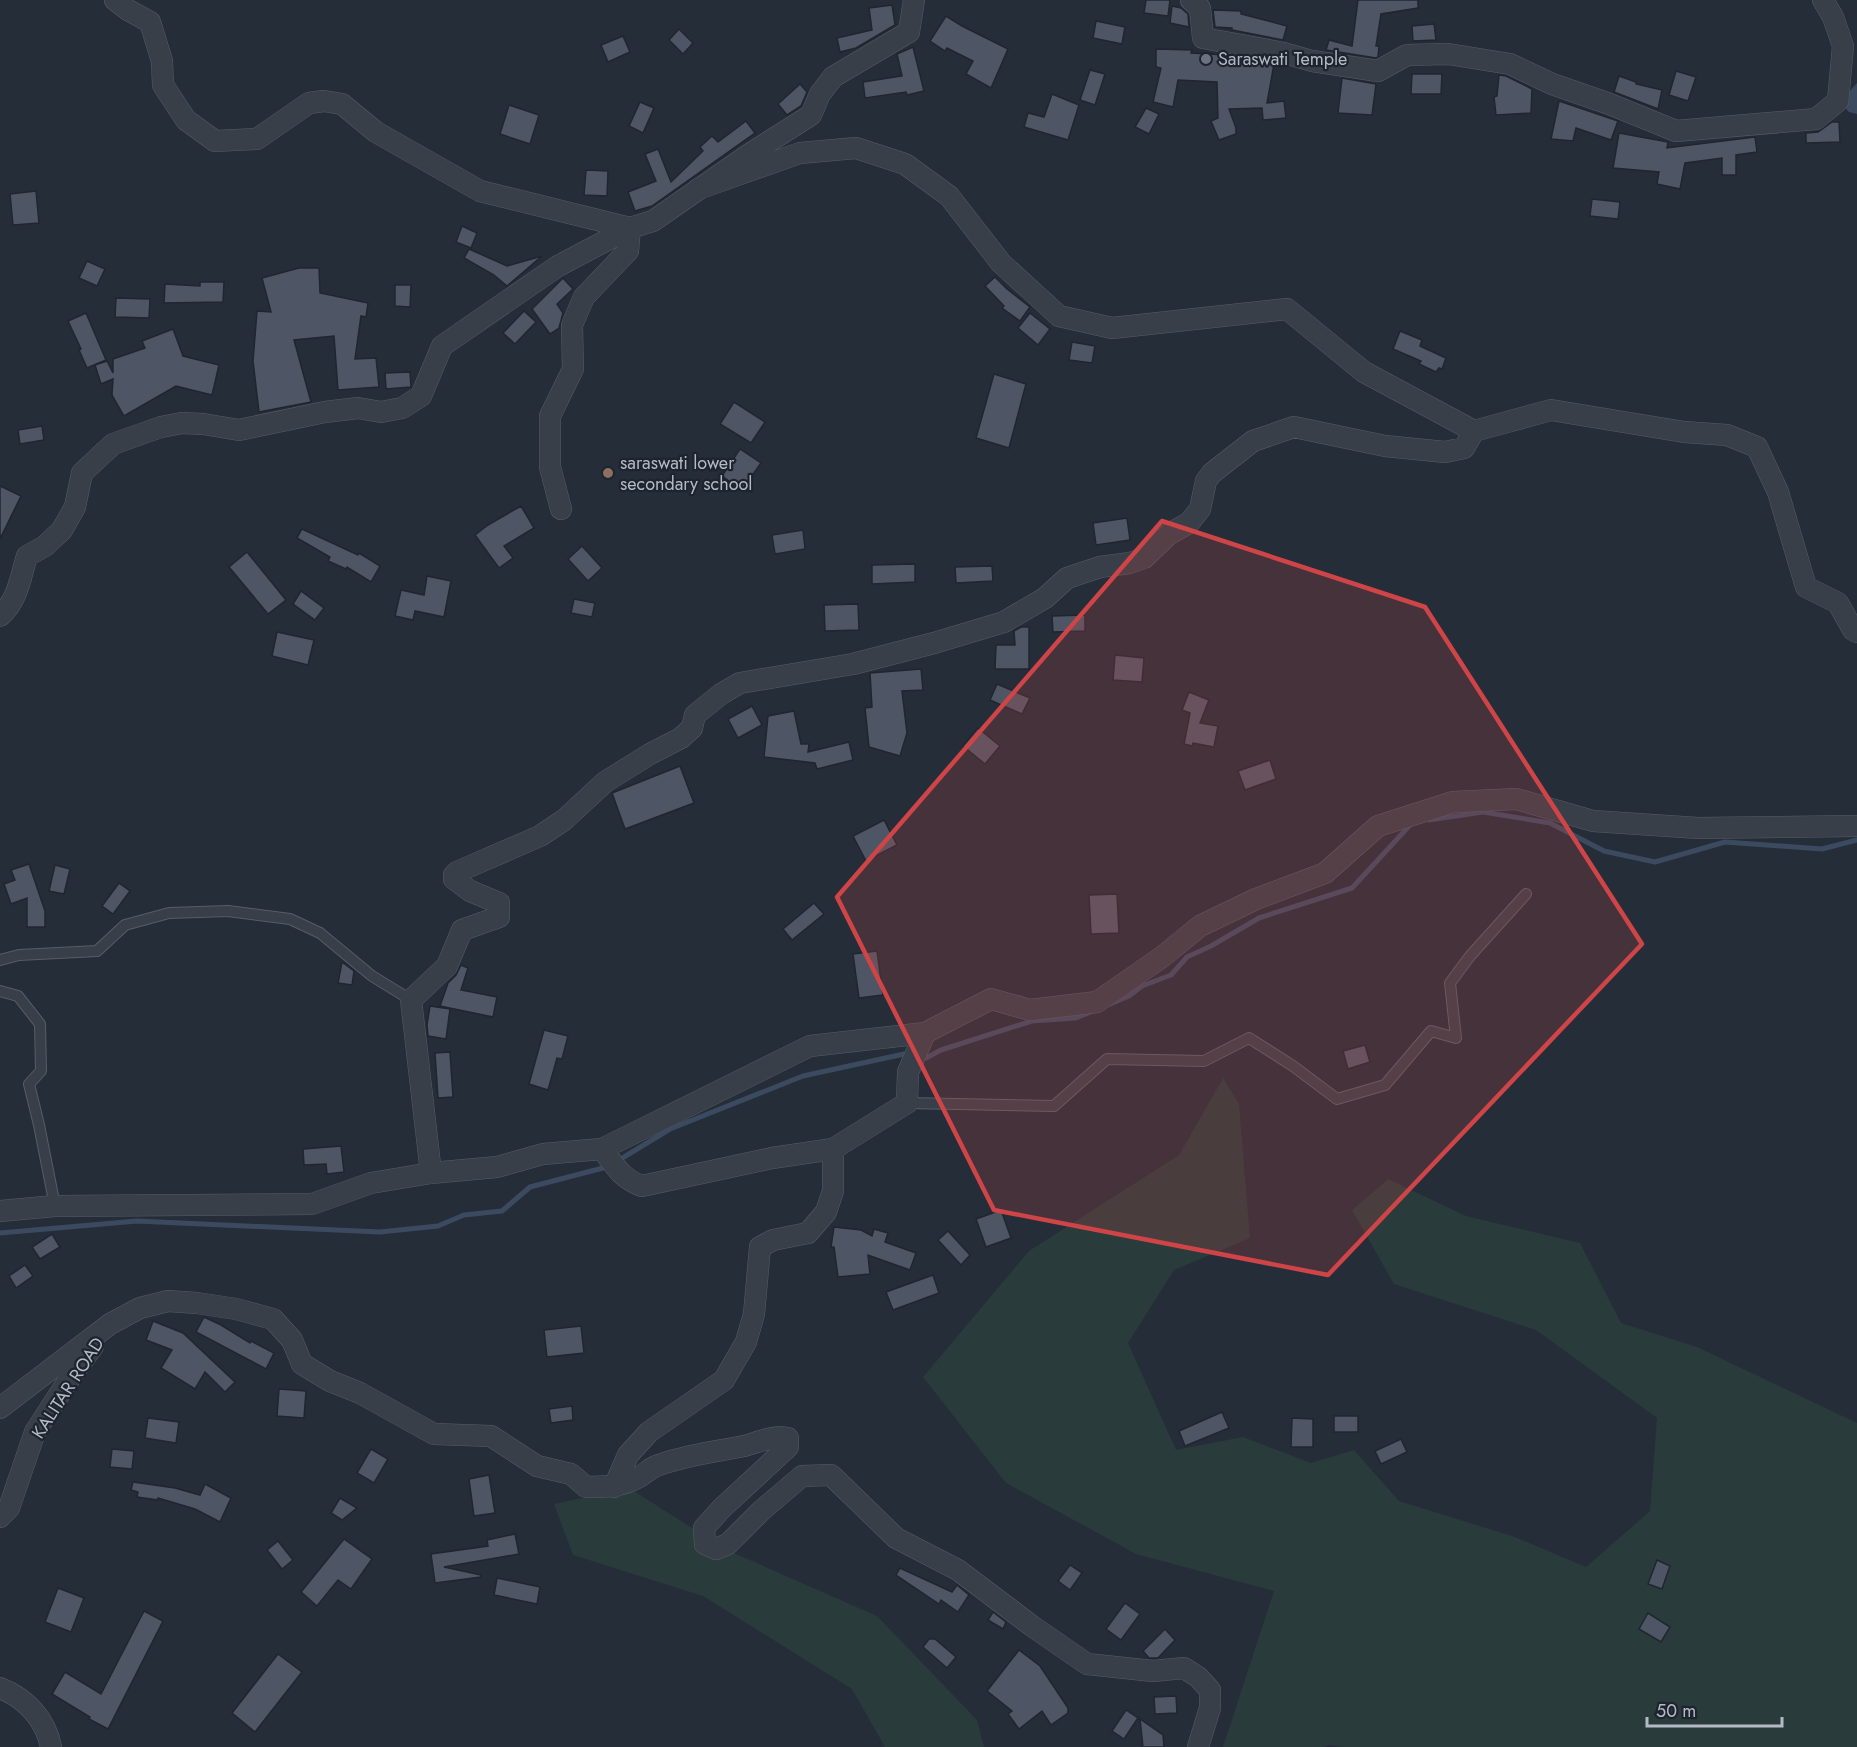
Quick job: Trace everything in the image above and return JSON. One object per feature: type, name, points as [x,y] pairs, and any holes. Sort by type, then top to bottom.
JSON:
[{"type":"street","points":[[115,0],[150,22],[162,61],[163,85],[186,120],[215,141],[257,139],[309,103],[324,101],[342,104],[376,132],[480,190],[630,228]]},
{"type":"street","points":[[0,616],[15,598],[27,556],[45,546],[62,530],[75,507],[82,473],[113,444],[161,427],[182,423],[239,430],[325,412],[358,408],[381,412],[402,408],[421,396],[442,346],[558,266],[630,228],[653,221],[811,115],[820,94],[832,77],[909,32],[914,0]]},
{"type":"street","points":[[1191,0],[1200,8],[1203,38],[1284,53],[1312,62],[1378,71],[1407,55],[1448,54],[1510,64],[1552,84],[1676,131],[1816,119],[1838,101],[1843,46],[1833,17],[1823,0]]},
{"type":"street","points":[[698,189],[800,153],[856,148],[905,164],[950,196],[1001,263],[1059,316],[1112,328],[1287,309],[1364,372],[1474,431],[1551,410],[1684,432],[1727,435],[1757,447],[1778,492],[1792,546],[1806,587],[1838,603],[1852,630],[1857,632]]},
{"type":"street","points":[[561,509],[550,467],[550,416],[573,369],[572,325],[584,297],[628,251],[630,228]]},
{"type":"street","points":[[431,1173],[411,1000],[447,966],[462,930],[499,917],[499,903],[461,885],[454,879],[457,872],[540,836],[564,820],[605,782],[681,738],[692,728],[695,715],[721,694],[740,683],[853,664],[1004,622],[1045,598],[1067,578],[1100,567],[1130,563],[1144,558],[1169,534],[1188,523],[1200,509],[1206,481],[1212,473],[1253,441],[1294,427],[1385,446],[1445,452],[1464,448],[1474,431]]},
{"type":"street","points":[[0,1212],[55,1206],[312,1204],[371,1183],[431,1173],[497,1167],[543,1154],[602,1149],[810,1046],[926,1033],[991,999],[1030,1010],[1097,1002],[1162,957],[1200,926],[1256,899],[1325,873],[1377,826],[1453,802],[1516,799],[1593,821],[1686,827],[1857,826]]},
{"type":"street","points":[[602,1149],[621,1174],[630,1182],[642,1186],[772,1158],[833,1149],[908,1102],[908,1072],[926,1033]]},
{"type":"street","points":[[614,1487],[628,1455],[649,1432],[724,1380],[746,1342],[754,1314],[760,1247],[773,1240],[808,1233],[826,1212],[833,1191],[833,1149]]},
{"type":"street","points":[[0,1408],[110,1324],[140,1308],[168,1301],[236,1309],[273,1319],[292,1340],[302,1364],[330,1381],[360,1393],[434,1434],[490,1436],[537,1466],[572,1474],[586,1487],[614,1487],[638,1478],[656,1466],[778,1436],[788,1437],[788,1447],[721,1509],[704,1528],[705,1544],[716,1549],[728,1544],[761,1511],[802,1476],[831,1475],[896,1538],[958,1570],[1087,1664],[1153,1671],[1184,1668],[1198,1677],[1210,1690],[1210,1708],[1198,1747]]},
{"type":"street","name":"KALITAR ROAD","points":[[0,1517],[9,1508],[35,1432],[70,1377],[110,1324]]},
{"type":"street","points":[[0,1688],[11,1692],[43,1721],[51,1747]]},
{"type":"lane","points":[[908,1102],[1054,1106],[1107,1059],[1204,1061],[1249,1038],[1293,1066],[1337,1099],[1384,1085],[1431,1031],[1456,1038],[1450,983],[1470,956],[1526,894]]},
{"type":"lane","points":[[0,960],[19,955],[96,951],[125,925],[169,913],[228,911],[290,919],[320,933],[372,976],[411,1000]]},
{"type":"lane","points":[[0,991],[18,996],[40,1024],[41,1071],[29,1084],[55,1206]]},
{"type":"highlighted area","points":[[1162,521],[1425,607],[1642,944],[1328,1275],[994,1210],[837,897]]},
{"type":"shaded area","points":[[1223,1078],[1239,1104],[1250,1238],[1174,1270],[1128,1343],[1176,1450],[1243,1437],[1311,1463],[1354,1450],[1399,1501],[1515,1537],[1586,1567],[1650,1511],[1657,1418],[1536,1330],[1394,1284],[1352,1210],[1388,1179],[1466,1216],[1580,1243],[1621,1323],[1697,1347],[1857,1423],[1857,1747],[1342,1747],[1328,1745],[1325,1747],[1223,1747],[1274,1591],[1136,1554],[1006,1483],[923,1377],[1029,1251],[1179,1155]]},
{"type":"shaded area","points":[[629,1488],[727,1550],[877,1616],[977,1720],[984,1747],[885,1747],[852,1689],[703,1596],[573,1555],[554,1504]]},
{"type":"water","points":[[1857,83],[1857,114],[1849,112],[1840,102]]},
{"type":"building","points":[[1146,0],[1170,0],[1168,16],[1144,13]]},
{"type":"building","points":[[1358,0],[1418,0],[1418,8],[1381,14],[1376,46],[1379,46],[1378,57],[1376,58],[1326,50],[1329,40],[1352,46]]},
{"type":"building","points":[[892,5],[895,25],[856,48],[840,52],[837,38],[872,30],[869,8]]},
{"type":"building","points":[[1172,6],[1181,8],[1188,14],[1189,27],[1170,23]]},
{"type":"building","points":[[1213,10],[1241,11],[1241,14],[1287,26],[1283,40],[1232,30],[1232,28],[1215,27]]},
{"type":"building","points":[[946,16],[1008,49],[991,88],[966,74],[973,61],[947,48],[945,51],[930,41]]},
{"type":"building","points":[[1096,21],[1125,27],[1122,44],[1093,38]]},
{"type":"building","points":[[1434,24],[1436,40],[1413,41],[1412,26]]},
{"type":"building","points":[[679,29],[693,43],[683,54],[669,40]]},
{"type":"building","points":[[623,36],[630,52],[608,62],[601,45]]},
{"type":"building","points":[[913,47],[924,91],[907,95],[906,92],[865,98],[863,82],[902,76],[897,54]]},
{"type":"building","points":[[1156,49],[1192,50],[1191,53],[1227,55],[1274,64],[1267,103],[1284,101],[1286,118],[1263,120],[1262,108],[1229,109],[1236,134],[1219,140],[1211,121],[1218,118],[1217,82],[1178,80],[1173,107],[1153,102],[1161,68],[1156,67]]},
{"type":"building","points":[[1090,70],[1105,74],[1095,105],[1080,100]]},
{"type":"building","points":[[1676,71],[1696,77],[1688,101],[1669,95]]},
{"type":"building","points":[[1412,74],[1442,74],[1441,94],[1411,94]]},
{"type":"building","points":[[1499,75],[1506,76],[1532,89],[1531,113],[1496,115],[1494,97],[1497,96]]},
{"type":"building","points":[[1619,76],[1636,82],[1636,84],[1662,90],[1658,109],[1614,92]]},
{"type":"building","points":[[1342,78],[1376,84],[1372,115],[1338,113]]},
{"type":"building","points":[[800,84],[807,92],[801,106],[787,115],[778,104]]},
{"type":"building","points":[[1052,94],[1079,105],[1068,140],[1024,127],[1028,113],[1044,117]]},
{"type":"building","points":[[1559,101],[1618,121],[1611,140],[1576,128],[1573,141],[1551,139]]},
{"type":"building","points":[[640,102],[654,108],[643,133],[629,126]]},
{"type":"building","points":[[509,105],[539,115],[530,144],[500,134]]},
{"type":"building","points":[[1146,108],[1159,114],[1149,134],[1135,127]]},
{"type":"building","points":[[746,121],[755,133],[652,206],[635,211],[628,192],[656,181],[645,154],[658,149],[671,182],[703,151],[700,147],[712,136],[718,142]]},
{"type":"building","points":[[1832,122],[1839,122],[1840,142],[1806,143],[1806,133],[1818,132]]},
{"type":"building","points":[[1619,133],[1668,142],[1667,148],[1755,137],[1757,152],[1736,155],[1736,175],[1722,175],[1722,158],[1685,163],[1680,189],[1657,184],[1659,172],[1613,168]]},
{"type":"building","points":[[586,170],[608,171],[607,196],[584,195]]},
{"type":"building","points":[[36,191],[39,223],[13,225],[10,194]]},
{"type":"building","points":[[1592,199],[1620,202],[1618,219],[1590,216]]},
{"type":"building","points":[[462,226],[477,233],[471,248],[456,242]]},
{"type":"building","points":[[469,249],[507,266],[542,256],[507,286],[494,275],[464,258]]},
{"type":"building","points":[[87,261],[105,269],[97,286],[79,278]]},
{"type":"building","points":[[299,268],[319,268],[320,293],[368,303],[366,317],[361,316],[355,359],[376,358],[379,387],[338,390],[334,336],[294,340],[311,402],[259,412],[253,361],[257,311],[271,312],[262,278]]},
{"type":"building","points":[[995,277],[1030,307],[1020,321],[1002,308],[1004,306],[985,286]]},
{"type":"building","points":[[563,278],[573,289],[557,304],[563,313],[559,328],[550,334],[532,309]]},
{"type":"building","points":[[200,282],[224,282],[223,302],[164,303],[165,284],[200,286]]},
{"type":"building","points":[[395,285],[411,285],[410,307],[395,306]]},
{"type":"building","points":[[116,298],[150,299],[149,318],[115,317]]},
{"type":"building","points":[[524,311],[536,322],[515,344],[503,333]]},
{"type":"building","points":[[86,313],[106,360],[87,368],[68,321]]},
{"type":"building","points":[[1030,313],[1050,329],[1038,345],[1018,328]]},
{"type":"building","points":[[173,329],[183,356],[219,365],[212,395],[176,386],[124,416],[112,395],[113,379],[101,384],[95,365],[107,361],[113,373],[113,359],[145,348],[142,341]]},
{"type":"building","points":[[1400,331],[1422,340],[1420,346],[1446,358],[1442,369],[1439,368],[1436,372],[1419,364],[1421,361],[1393,349]]},
{"type":"building","points":[[1072,342],[1095,346],[1092,363],[1069,360]]},
{"type":"building","points":[[410,372],[411,387],[386,389],[385,373]]},
{"type":"building","points":[[994,374],[1026,384],[1009,448],[976,438]]},
{"type":"building","points":[[734,402],[765,422],[751,443],[720,424]]},
{"type":"building","points":[[42,426],[44,440],[20,444],[18,430]]},
{"type":"building","points":[[740,449],[761,463],[742,490],[722,476]]},
{"type":"building","points":[[0,486],[21,496],[0,539]]},
{"type":"building","points":[[521,506],[534,528],[504,546],[513,558],[499,568],[475,535]]},
{"type":"building","points":[[1127,518],[1130,540],[1096,545],[1093,523]]},
{"type":"building","points":[[302,529],[358,555],[359,553],[380,566],[371,582],[347,567],[346,569],[328,561],[330,557],[297,538]]},
{"type":"building","points":[[803,530],[805,549],[775,554],[772,535]]},
{"type":"building","points":[[582,546],[602,568],[588,581],[568,559]]},
{"type":"building","points":[[247,552],[286,600],[268,614],[229,567]]},
{"type":"building","points":[[915,564],[915,582],[872,584],[872,565]]},
{"type":"building","points":[[992,566],[993,581],[956,583],[955,567]]},
{"type":"building","points":[[427,576],[451,581],[444,617],[415,611],[413,620],[395,616],[401,590],[424,595]]},
{"type":"building","points":[[301,591],[324,608],[315,620],[293,604]]},
{"type":"building","points":[[574,599],[595,603],[592,617],[571,613]]},
{"type":"building","points":[[858,604],[859,630],[825,631],[824,605]]},
{"type":"building","points":[[1085,615],[1085,631],[1053,632],[1052,616]]},
{"type":"building","points":[[1021,627],[1029,627],[1029,669],[995,669],[996,645],[1015,645],[1014,631]]},
{"type":"building","points":[[277,632],[314,640],[308,665],[272,656]]},
{"type":"building","points":[[1115,655],[1144,658],[1142,682],[1113,680]]},
{"type":"building","points":[[921,669],[923,690],[902,691],[907,733],[900,756],[869,747],[865,708],[872,707],[870,673]]},
{"type":"building","points":[[997,684],[1030,698],[1022,714],[990,700]]},
{"type":"building","points":[[1189,692],[1209,700],[1200,723],[1218,726],[1214,747],[1193,743],[1192,746],[1184,744],[1190,713],[1182,710]]},
{"type":"building","points":[[752,706],[762,725],[738,738],[728,719]]},
{"type":"building","points":[[794,711],[801,744],[809,744],[808,752],[849,742],[853,760],[817,769],[815,763],[764,757],[768,716]]},
{"type":"building","points":[[978,728],[1000,746],[985,764],[963,746]]},
{"type":"building","points":[[1270,760],[1276,779],[1245,790],[1238,771]]},
{"type":"building","points":[[680,766],[694,803],[625,829],[612,793]]},
{"type":"building","points":[[884,820],[897,845],[866,861],[853,836]]},
{"type":"building","points":[[29,864],[45,911],[45,927],[27,927],[27,898],[11,904],[4,884],[15,880],[11,870]]},
{"type":"building","points":[[55,865],[70,869],[64,894],[49,891]]},
{"type":"building","points":[[119,883],[130,891],[113,914],[102,906]]},
{"type":"building","points":[[1117,894],[1119,933],[1091,934],[1089,895]]},
{"type":"building","points":[[814,903],[824,914],[792,940],[783,929]]},
{"type":"building","points":[[877,951],[883,995],[859,998],[853,954]]},
{"type":"building","points":[[342,962],[354,971],[352,985],[338,983]]},
{"type":"building","points":[[461,965],[468,968],[461,990],[497,997],[493,1017],[440,1006],[448,983],[456,975]]},
{"type":"building","points":[[430,1006],[450,1009],[446,1039],[428,1036]]},
{"type":"building","points":[[544,1030],[568,1036],[562,1059],[557,1058],[548,1090],[529,1084]]},
{"type":"building","points":[[1365,1045],[1370,1062],[1348,1069],[1343,1051]]},
{"type":"building","points":[[450,1052],[453,1097],[438,1098],[435,1053]]},
{"type":"building","points":[[341,1146],[344,1172],[327,1174],[326,1164],[304,1165],[303,1149]]},
{"type":"building","points":[[1001,1210],[1011,1238],[986,1247],[976,1219]]},
{"type":"building","points":[[834,1227],[861,1230],[872,1236],[874,1229],[888,1233],[885,1242],[916,1253],[910,1270],[868,1255],[870,1274],[838,1277],[834,1247],[831,1247]]},
{"type":"building","points":[[948,1231],[970,1255],[961,1265],[938,1240]]},
{"type":"building","points":[[52,1234],[60,1247],[40,1259],[32,1247]]},
{"type":"building","points":[[25,1265],[33,1276],[16,1288],[9,1276]]},
{"type":"building","points":[[933,1275],[939,1293],[893,1310],[886,1292]]},
{"type":"building","points":[[204,1317],[250,1343],[251,1341],[274,1353],[266,1369],[196,1332]]},
{"type":"building","points":[[153,1321],[183,1333],[235,1382],[225,1392],[205,1372],[195,1389],[161,1368],[172,1350],[146,1340]]},
{"type":"building","points":[[581,1326],[584,1353],[547,1357],[544,1330]]},
{"type":"building","points":[[279,1389],[306,1391],[304,1418],[277,1416]]},
{"type":"building","points":[[572,1406],[573,1420],[551,1423],[549,1409]]},
{"type":"building","points":[[1222,1412],[1229,1428],[1185,1446],[1179,1431]]},
{"type":"building","points":[[1334,1416],[1358,1416],[1358,1432],[1334,1432]]},
{"type":"building","points":[[148,1418],[179,1422],[176,1443],[145,1438]]},
{"type":"building","points":[[1292,1418],[1313,1419],[1313,1447],[1291,1447]]},
{"type":"building","points":[[1401,1439],[1407,1452],[1381,1464],[1375,1451]]},
{"type":"building","points":[[112,1449],[134,1451],[132,1469],[110,1467]]},
{"type":"building","points":[[371,1449],[388,1459],[374,1483],[357,1473]]},
{"type":"building","points":[[489,1475],[495,1513],[474,1516],[469,1479]]},
{"type":"building","points":[[133,1482],[175,1488],[200,1495],[205,1484],[231,1498],[220,1522],[195,1509],[158,1498],[158,1500],[137,1497],[138,1492],[131,1490]]},
{"type":"building","points":[[340,1498],[357,1508],[342,1520],[331,1513]]},
{"type":"building","points":[[515,1534],[519,1554],[444,1567],[481,1575],[481,1577],[435,1583],[431,1554],[488,1546],[487,1540]]},
{"type":"building","points":[[344,1539],[372,1559],[351,1589],[338,1580],[317,1606],[301,1592]]},
{"type":"building","points":[[278,1541],[293,1560],[282,1569],[267,1550]]},
{"type":"building","points":[[1657,1560],[1670,1566],[1662,1589],[1648,1584]]},
{"type":"building","points":[[1070,1565],[1082,1573],[1070,1590],[1058,1581]]},
{"type":"building","points":[[900,1568],[952,1592],[957,1585],[969,1595],[958,1612],[941,1600],[939,1604],[896,1575]]},
{"type":"building","points":[[497,1578],[540,1587],[537,1604],[494,1595]]},
{"type":"building","points":[[58,1588],[84,1598],[71,1632],[45,1622]]},
{"type":"building","points":[[1125,1603],[1140,1614],[1121,1640],[1106,1629]]},
{"type":"building","points":[[144,1611],[163,1621],[108,1729],[52,1694],[65,1672],[101,1694]]},
{"type":"building","points":[[993,1612],[1006,1622],[1003,1629],[988,1620]]},
{"type":"building","points":[[1648,1613],[1670,1627],[1661,1642],[1639,1629]]},
{"type":"building","points":[[1165,1629],[1175,1640],[1158,1658],[1149,1658],[1143,1651]]},
{"type":"building","points":[[929,1639],[935,1639],[956,1657],[947,1668],[923,1647]]},
{"type":"building","points":[[1019,1650],[1040,1666],[1068,1708],[1068,1713],[1051,1725],[1042,1711],[1019,1729],[1008,1714],[1012,1711],[987,1691]]},
{"type":"building","points":[[278,1654],[302,1672],[255,1732],[232,1713]]},
{"type":"building","points":[[1176,1696],[1177,1713],[1155,1714],[1154,1697]]},
{"type":"building","points":[[1126,1710],[1138,1718],[1124,1739],[1112,1731]]},
{"type":"building","points":[[1140,1719],[1163,1735],[1164,1747],[1143,1747]]},
{"type":"waterway","points":[[1429,820],[1483,812],[1550,823],[1604,851],[1655,862],[1725,842],[1822,849],[1857,840]]},
{"type":"waterway","points":[[1110,1004],[1129,996],[1142,986],[1171,975],[1187,957],[1259,918],[1352,888],[1411,824]]},
{"type":"waterway","points":[[926,1058],[941,1050],[1032,1021],[1076,1018],[1093,1011]]},
{"type":"waterway","points":[[624,1157],[670,1129],[803,1076],[904,1054]]},
{"type":"waterway","points":[[0,1233],[137,1221],[380,1232],[438,1226],[464,1215],[502,1211],[530,1187],[603,1168]]},
{"type":"place","name":"Saraswati Temple","points":[[1206,59]]},
{"type":"place","name":"saraswati lower secondary school","points":[[608,473]]}]
